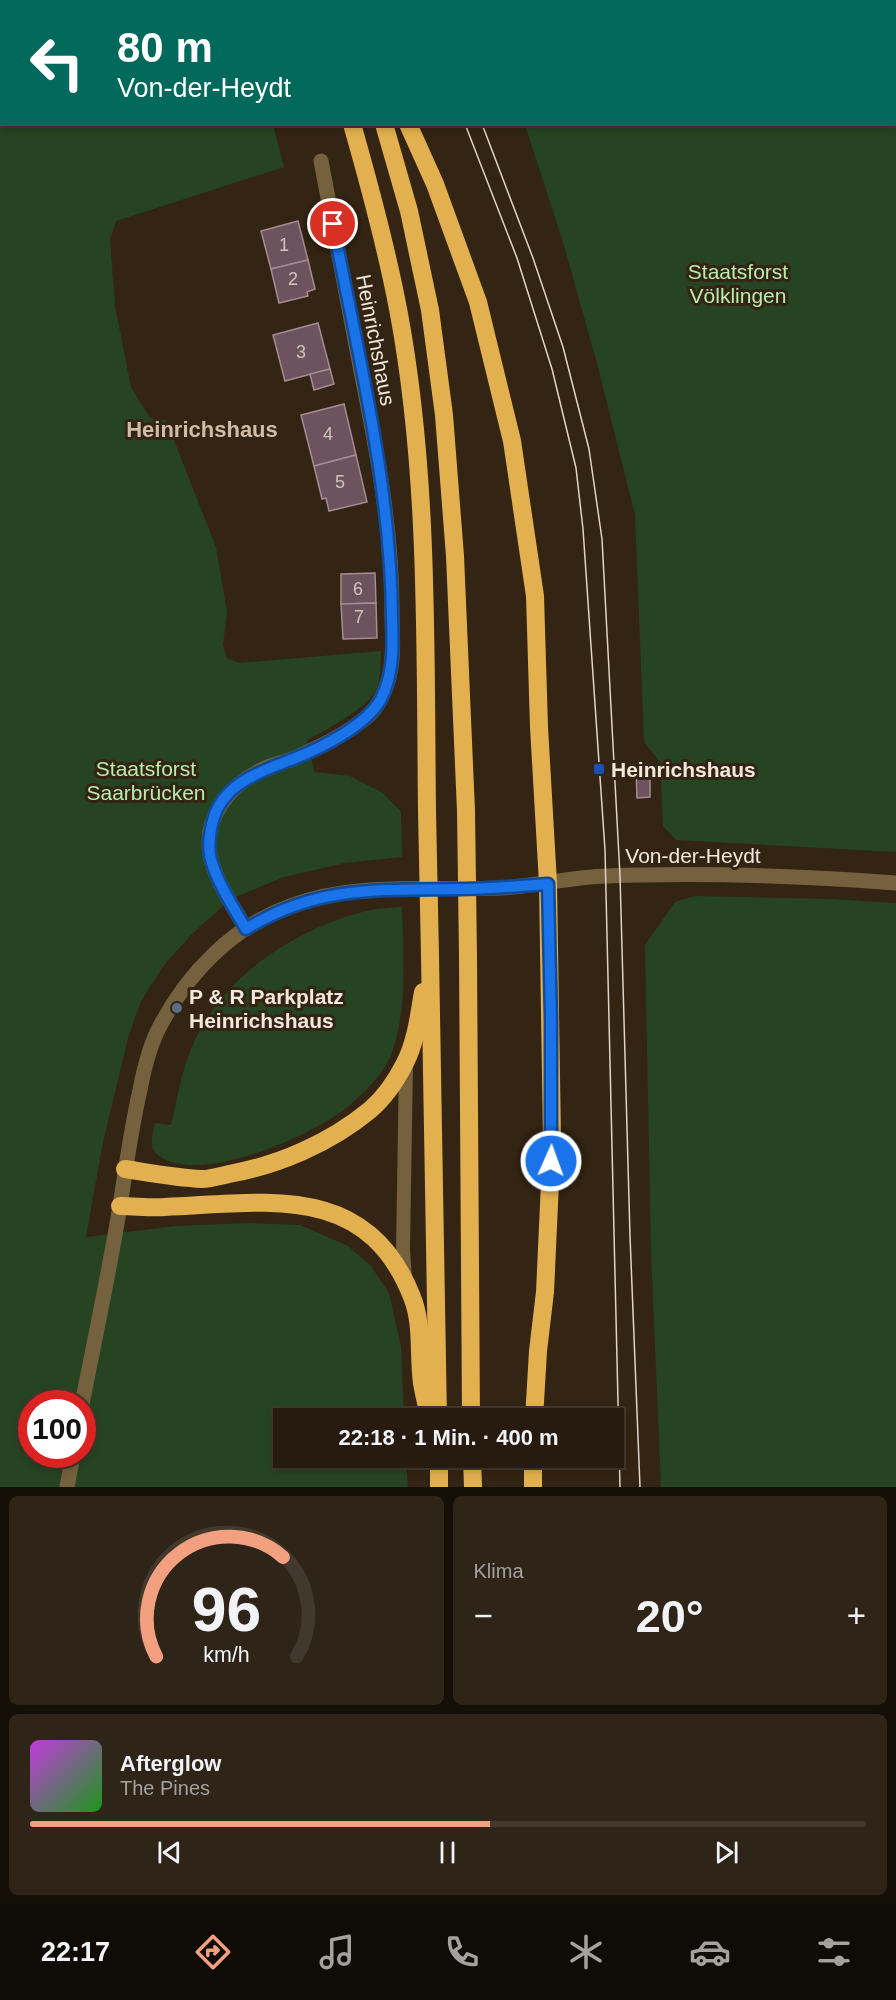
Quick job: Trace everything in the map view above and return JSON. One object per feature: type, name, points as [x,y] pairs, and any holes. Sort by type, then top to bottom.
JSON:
[{"type":"highway","points":[[353,126],[379,219],[399,315],[413,418],[423,553],[438,1408]]},
{"type":"highway","points":[[385,126],[409,211],[430,310],[444,415],[455,556],[466,811],[471,1408]]},
{"type":"highway","points":[[409,126],[435,184],[478,302],[512,441],[535,596],[548,884],[552,1139],[545,1292],[535,1408]]},
{"type":"highway","points":[[125,1169],[204,1179],[269,1165],[300,1152],[351,1125],[372,1109],[406,1062],[415,1034],[430,957]]},
{"type":"highway","points":[[120,1206],[164,1207],[256,1202],[303,1204],[328,1210],[350,1221],[374,1237],[393,1262],[413,1298],[419,1324],[422,1382],[428,1408]]},
{"type":"highway","points":[[438,1468],[439,1487]]},
{"type":"highway","points":[[472,1468],[473,1487]]},
{"type":"highway","points":[[533,1468],[533,1487]]},
{"type":"street","name":"Heinrichshaus","points":[[246,929],[210,856],[209,838],[214,814],[241,781],[264,768],[325,744],[369,715],[381,699],[389,678],[392,651],[392,584],[384,504],[369,410],[321,161]]},
{"type":"street","name":"Von-der-Heydt","points":[[85,1390],[125,1169],[146,1065],[157,1030],[193,975],[217,950],[246,929],[288,906],[350,891],[491,888],[548,884],[605,876],[663,874],[832,878],[896,883]]},
{"type":"street","points":[[67,1487],[71,1468]]},
{"type":"lane","points":[[405,1282],[403,1239],[406,1062]]},
{"type":"green space","name":"Staatsforst Saarbrücken","points":[[0,126],[273,126],[284,167],[116,221],[110,239],[115,306],[131,387],[150,418],[166,420],[216,547],[227,612],[223,645],[227,658],[239,663],[381,651],[379,681],[375,693],[359,709],[307,740],[314,772],[350,776],[383,793],[401,812],[402,857],[345,863],[284,877],[231,899],[194,932],[164,965],[141,1001],[128,1038],[102,1147],[86,1237],[176,1226],[249,1223],[300,1225],[348,1246],[371,1266],[389,1293],[401,1347],[404,1408],[273,1408],[273,1468],[407,1468],[408,1487],[0,1487]]},
{"type":"green space","name":"Staatsforst Völklingen","points":[[525,126],[896,126],[896,852],[676,840],[663,826],[660,762],[644,742],[635,515],[598,367],[563,242]]},
{"type":"green space","points":[[695,896],[896,903],[896,1487],[661,1487],[651,1252],[645,945],[675,902]]},
{"type":"green space","points":[[402,907],[403,980],[400,1017],[388,1062],[374,1082],[356,1100],[311,1130],[247,1156],[201,1165],[181,1164],[156,1154],[152,1143],[155,1123],[171,1125],[191,1049],[204,1023],[241,978],[264,959],[315,929],[370,910]]},
{"type":"building","points":[[298,221],[308,260],[271,269],[261,231]]},
{"type":"building","points":[[308,260],[315,289],[307,292],[308,296],[279,303],[271,269]]},
{"type":"building","points":[[318,323],[330,369],[285,381],[273,335]]},
{"type":"building","points":[[330,369],[334,384],[314,390],[310,374]]},
{"type":"building","points":[[344,404],[356,455],[314,466],[301,415]]},
{"type":"building","points":[[356,455],[367,502],[329,511],[326,498],[322,499],[314,466]]},
{"type":"building","points":[[375,573],[376,603],[341,604],[341,574]]},
{"type":"building","points":[[376,603],[377,638],[343,639],[341,604]]},
{"type":"building","points":[[636,768],[650,768],[650,797],[637,798]]},
{"type":"tram line","points":[[466,126],[517,258],[552,369],[576,468],[583,529],[605,850],[620,1487]]},
{"type":"tram line","points":[[483,126],[533,258],[563,347],[589,449],[602,539],[620,876],[640,1487]]},
{"type":"place","name":"Heinrichshaus","points":[[599,769]]},
{"type":"place","name":"P & R Parkplatz Heinrichshaus","points":[[177,1008]]},
{"type":"district","name":"Heinrichshaus","points":[[202,429]]},
{"type":"route","points":[[333,224],[369,410],[384,504],[392,584],[392,651],[389,678],[381,699],[369,715],[351,729],[325,744],[264,768],[241,781],[214,814],[209,838],[210,856],[246,929],[288,906],[350,891],[501,888],[548,884],[551,1161]]}]
